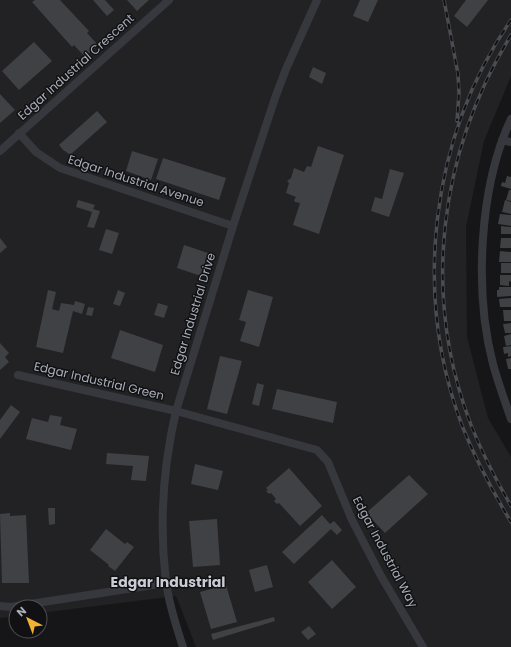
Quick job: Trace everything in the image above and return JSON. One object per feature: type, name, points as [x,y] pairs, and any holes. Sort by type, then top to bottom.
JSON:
[{"type":"street","name":"Edgar Industrial Crescent","points":[[0,151],[169,0]]},
{"type":"street","name":"Edgar Industrial Drive","points":[[183,647],[166,583],[162,510],[165,467],[176,411],[233,226],[275,98],[286,69],[317,0]]},
{"type":"street","points":[[511,119],[502,140],[485,217],[482,286],[484,311],[493,364],[511,419]]},
{"type":"street","name":"Edgar Industrial Avenue","points":[[19,134],[36,152],[60,168],[233,226]]},
{"type":"street","points":[[502,140],[511,142]]},
{"type":"street","name":"Edgar Industrial Green","points":[[18,375],[176,411]]},
{"type":"street","name":"Edgar Industrial Way","points":[[176,411],[317,450],[328,462],[352,520],[381,576],[423,647]]},
{"type":"street","points":[[0,606],[11,607],[166,583]]},
{"type":"shaded area","points":[[0,0],[511,0],[511,76],[484,141],[466,227],[467,337],[488,418],[511,457],[511,647],[196,647],[176,596],[48,612],[48,599],[8,599],[8,617],[0,618]]},
{"type":"building","points":[[35,0],[60,0],[89,31],[87,33],[98,45],[85,57],[74,45],[72,47],[32,2]]},
{"type":"building","points":[[93,0],[105,0],[114,10],[107,16]]},
{"type":"building","points":[[127,0],[149,0],[137,11]]},
{"type":"building","points":[[360,0],[378,0],[368,22],[353,16]]},
{"type":"building","points":[[466,0],[488,0],[467,27],[454,16]]},
{"type":"building","points":[[34,42],[52,61],[19,90],[2,71]]},
{"type":"building","points":[[313,67],[326,73],[322,84],[309,77]]},
{"type":"building","points":[[0,94],[15,110],[0,123]]},
{"type":"building","points":[[97,111],[107,122],[70,155],[64,151],[59,145]]},
{"type":"building","points":[[318,146],[344,155],[319,234],[293,225],[300,203],[295,202],[294,200],[296,197],[286,193],[289,183],[287,181],[291,178],[294,168],[304,172],[307,166],[311,167]]},
{"type":"building","points":[[132,151],[158,159],[151,180],[126,171]]},
{"type":"building","points":[[163,158],[226,178],[219,200],[156,179]]},
{"type":"building","points":[[390,169],[404,173],[389,217],[371,211],[375,197],[382,199]]},
{"type":"building","points":[[507,176],[511,177],[511,189],[501,186],[502,182],[505,183]]},
{"type":"building","points":[[509,190],[511,190],[511,201],[506,200]]},
{"type":"building","points":[[78,200],[95,205],[93,209],[100,211],[94,228],[87,227],[92,212],[76,207]]},
{"type":"building","points":[[505,200],[511,202],[511,214],[502,212]]},
{"type":"building","points":[[500,214],[511,215],[511,226],[498,224]]},
{"type":"building","points":[[501,226],[511,227],[511,234],[501,234]]},
{"type":"building","points":[[106,229],[119,233],[112,254],[99,250]]},
{"type":"building","points":[[0,238],[7,247],[0,253]]},
{"type":"building","points":[[501,238],[511,238],[511,248],[500,248]]},
{"type":"building","points":[[184,245],[208,253],[201,276],[177,268]]},
{"type":"building","points":[[500,251],[511,252],[511,262],[499,262]]},
{"type":"building","points":[[501,263],[511,263],[511,273],[501,273]]},
{"type":"building","points":[[500,275],[511,275],[511,282],[509,281],[509,286],[500,285]]},
{"type":"building","points":[[499,287],[511,287],[511,296],[497,297],[497,290],[499,290]]},
{"type":"building","points":[[48,290],[56,292],[52,309],[59,311],[61,303],[74,305],[75,301],[85,304],[82,314],[73,311],[63,353],[36,347]]},
{"type":"building","points":[[118,290],[125,293],[120,306],[113,304]]},
{"type":"building","points":[[248,290],[273,297],[259,347],[240,341],[246,322],[239,320]]},
{"type":"building","points":[[511,298],[511,307],[500,307],[499,299]]},
{"type":"building","points":[[158,303],[168,306],[164,318],[154,315]]},
{"type":"building","points":[[88,307],[94,308],[92,316],[86,315]]},
{"type":"building","points":[[503,310],[511,310],[511,321],[504,321]]},
{"type":"building","points":[[511,323],[511,333],[505,333],[503,324]]},
{"type":"building","points":[[120,330],[163,345],[155,372],[111,358]]},
{"type":"building","points":[[511,334],[511,345],[506,346],[504,336]]},
{"type":"building","points":[[0,343],[9,353],[5,357],[9,362],[0,370]]},
{"type":"building","points":[[511,346],[511,356],[508,357],[508,353],[504,354],[503,347]]},
{"type":"building","points":[[220,356],[242,361],[227,414],[207,409]]},
{"type":"building","points":[[511,358],[511,369],[508,369],[506,359]]},
{"type":"building","points":[[257,383],[264,385],[259,406],[252,404]]},
{"type":"building","points":[[277,389],[337,402],[333,423],[272,409]]},
{"type":"building","points":[[11,405],[20,412],[0,439],[0,420]]},
{"type":"building","points":[[50,415],[62,417],[60,425],[77,429],[71,450],[26,439],[32,418],[48,422]]},
{"type":"building","points":[[107,453],[149,456],[146,481],[131,480],[133,466],[106,464]]},
{"type":"building","points":[[195,464],[223,471],[218,490],[191,484]]},
{"type":"building","points":[[289,468],[322,506],[300,526],[279,503],[277,504],[274,501],[276,499],[271,493],[269,494],[266,491],[268,490],[266,488]]},
{"type":"building","points":[[409,475],[428,494],[385,533],[366,513]]},
{"type":"building","points":[[48,508],[55,508],[55,524],[49,525]]},
{"type":"building","points":[[10,513],[10,516],[26,515],[29,583],[2,583],[0,514]]},
{"type":"building","points":[[322,515],[330,524],[334,521],[342,530],[337,535],[331,529],[294,564],[282,552]]},
{"type":"building","points":[[217,519],[220,565],[193,567],[189,521]]},
{"type":"building","points":[[106,529],[125,544],[127,542],[134,547],[115,571],[90,550]]},
{"type":"building","points":[[332,560],[356,587],[332,609],[308,582]]},
{"type":"building","points":[[267,565],[273,587],[255,592],[249,570]]},
{"type":"building","points":[[226,585],[237,622],[211,629],[200,592]]},
{"type":"building","points":[[274,617],[275,621],[213,640],[211,634]]},
{"type":"building","points":[[309,626],[316,634],[308,640],[301,632]]},
{"type":"railway","points":[[444,0],[458,74],[459,93],[457,121]]},
{"type":"railway","points":[[511,20],[484,66],[462,115],[447,166],[438,218],[434,272],[438,325],[447,377],[468,440],[485,476],[511,522]]},
{"type":"railway","points":[[511,35],[487,81],[467,128],[454,176],[445,226],[443,275],[446,326],[455,376],[475,435],[511,506]]},
{"type":"district","name":"Edgar Industrial","points":[[168,582]]}]
